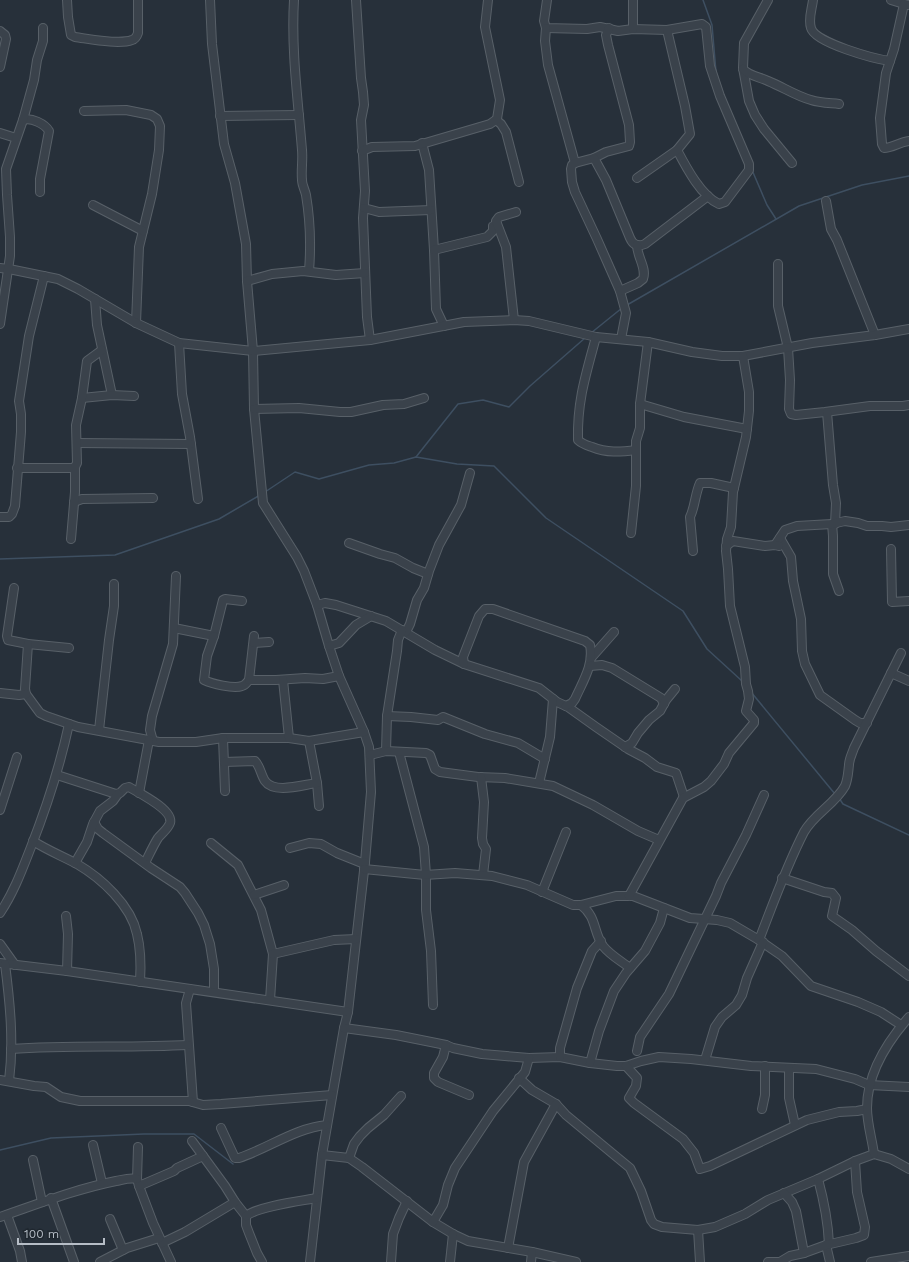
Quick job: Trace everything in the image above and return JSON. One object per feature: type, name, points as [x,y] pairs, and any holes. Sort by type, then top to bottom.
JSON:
[{"type":"street","points":[[67,0],[71,34],[75,37],[112,42],[133,40],[136,38],[138,33],[138,0]]},
{"type":"street","points":[[210,0],[212,44],[224,144],[234,183],[246,244],[247,281],[253,351],[254,409],[263,503],[297,557],[317,605],[339,676],[364,732],[370,755],[371,792],[365,866],[348,1012],[322,1155],[310,1262]]},
{"type":"street","points":[[294,0],[293,16],[295,61],[303,157],[301,180],[306,194],[310,233],[309,271]]},
{"type":"street","points":[[356,0],[364,105],[361,120],[365,190],[363,218],[367,317],[370,340]]},
{"type":"street","points":[[362,151],[372,147],[415,146],[490,124],[496,120],[499,114],[500,100],[485,27],[488,0]]},
{"type":"street","points":[[546,0],[544,21],[546,28],[545,41],[548,65],[575,162]]},
{"type":"street","points":[[633,29],[634,0]]},
{"type":"street","points":[[768,0],[744,44],[743,69],[749,101],[754,115],[792,162]]},
{"type":"street","points":[[813,0],[810,15],[811,28],[814,34],[846,50],[879,59],[890,60]]},
{"type":"street","points":[[891,0],[906,4],[886,73],[880,118],[882,144],[884,148],[888,148],[900,142],[909,141]]},
{"type":"street","points":[[546,28],[609,28],[618,31],[633,29],[667,30],[702,24],[706,27],[710,66],[720,96],[749,164],[749,170],[725,202],[718,204],[696,183],[676,150]]},
{"type":"street","points":[[0,324],[5,284],[4,269],[10,237],[3,173],[23,120],[43,41],[43,28]]},
{"type":"street","points":[[609,28],[606,35],[629,124],[629,146],[606,152],[594,158],[575,162],[571,169],[572,182],[575,192],[620,291],[626,311],[621,339]]},
{"type":"street","points":[[637,178],[676,150],[690,134],[667,30]]},
{"type":"street","points":[[0,31],[5,35],[6,39],[0,67]]},
{"type":"street","points":[[743,69],[753,76],[767,80],[812,101],[839,104]]},
{"type":"street","points":[[84,111],[126,110],[151,115],[157,119],[161,129],[150,208],[139,247],[136,323]]},
{"type":"street","points":[[220,116],[299,115]]},
{"type":"street","points":[[23,120],[32,119],[47,128],[49,131],[40,179],[40,192]]},
{"type":"street","points":[[496,120],[501,124],[506,132],[519,182]]},
{"type":"street","points":[[0,133],[16,138]]},
{"type":"street","points":[[422,143],[429,170],[436,309],[444,326]]},
{"type":"street","points":[[594,158],[606,180],[632,243],[637,245],[645,244],[708,196]]},
{"type":"street","points":[[826,201],[831,229],[837,240],[875,335]]},
{"type":"street","points":[[94,205],[143,231]]},
{"type":"street","points":[[364,208],[379,212],[431,210]]},
{"type":"street","points":[[514,320],[506,247],[496,219],[516,212]]},
{"type":"street","points":[[434,250],[487,237],[493,231],[493,226],[497,225]]},
{"type":"street","points":[[620,291],[638,283],[643,279],[645,273],[637,253],[637,245]]},
{"type":"street","points":[[778,264],[778,306],[788,348],[790,380],[789,409],[791,414],[796,415],[827,412],[870,406],[909,405]]},
{"type":"street","points":[[4,269],[44,276],[65,282],[136,323],[179,343],[253,351],[370,340],[464,322],[514,320],[596,337],[648,342],[722,356],[743,356],[812,343],[909,329]]},
{"type":"street","points":[[247,281],[272,274],[309,271],[319,274],[336,275],[365,273]]},
{"type":"street","points":[[0,517],[9,517],[15,506],[21,422],[19,401],[30,336],[44,276]]},
{"type":"street","points":[[95,299],[97,325],[112,395]]},
{"type":"street","points":[[596,337],[581,394],[578,412],[578,440],[581,443],[602,451],[615,452],[636,450]]},
{"type":"street","points":[[631,533],[636,486],[636,441],[640,428],[640,404],[648,342]]},
{"type":"street","points":[[179,343],[182,394],[191,444],[198,499]]},
{"type":"street","points":[[71,539],[75,492],[75,467],[77,463],[76,418],[82,398],[87,361],[102,350]]},
{"type":"street","points":[[629,896],[659,840],[684,798],[704,787],[711,781],[724,764],[729,753],[754,723],[754,720],[746,711],[749,699],[745,667],[730,606],[729,540],[732,501],[747,429],[749,403],[743,356]]},
{"type":"street","points":[[82,398],[112,395],[134,396]]},
{"type":"street","points":[[254,409],[299,408],[351,412],[383,404],[404,404],[424,398]]},
{"type":"street","points":[[640,404],[684,417],[747,429]]},
{"type":"street","points":[[827,412],[833,485],[836,503],[833,524],[833,574],[839,591]]},
{"type":"street","points":[[77,443],[191,444]]},
{"type":"street","points":[[18,468],[75,467]]},
{"type":"street","points":[[386,751],[387,716],[397,643],[410,624],[417,600],[424,588],[439,545],[461,505],[470,473]]},
{"type":"street","points":[[693,551],[690,517],[693,513],[696,492],[700,483],[711,483],[734,488]]},
{"type":"street","points":[[74,502],[87,498],[153,498]]},
{"type":"street","points":[[729,540],[765,546],[777,541],[783,533],[790,528],[797,526],[833,524],[845,521],[867,526],[891,527],[909,525]]},
{"type":"street","points":[[777,541],[785,548],[791,557],[793,581],[801,619],[802,651],[805,664],[820,695],[860,723],[867,723]]},
{"type":"street","points":[[349,543],[395,558],[428,574]]},
{"type":"street","points":[[891,549],[892,602],[909,601]]},
{"type":"street","points":[[139,793],[152,716],[173,644],[176,576]]},
{"type":"street","points":[[99,730],[114,606],[114,584]]},
{"type":"street","points":[[14,588],[7,638],[12,642],[69,648]]},
{"type":"street","points":[[242,600],[223,600],[214,636],[207,656],[204,680],[216,684],[240,687],[246,684],[249,680],[254,639],[269,642]]},
{"type":"street","points":[[317,605],[325,603],[336,605],[386,621],[434,650],[539,688],[555,702],[566,706],[626,747],[657,766],[676,773],[684,798]]},
{"type":"street","points":[[461,661],[479,616],[485,609],[493,608],[585,641],[590,645],[591,662]]},
{"type":"street","points":[[329,646],[338,643],[356,625],[371,616]]},
{"type":"street","points":[[174,628],[214,636]]},
{"type":"street","points":[[566,706],[576,699],[591,662],[614,632]]},
{"type":"street","points":[[28,644],[26,694],[40,713],[69,724],[149,740],[173,743],[196,742],[223,738],[289,738],[309,741],[364,732]]},
{"type":"street","points":[[705,1060],[715,1027],[722,1018],[736,1006],[742,994],[782,878],[804,831],[846,785],[850,758],[902,653]]},
{"type":"street","points":[[591,662],[612,668],[661,698],[664,704]]},
{"type":"street","points":[[891,673],[909,681]]},
{"type":"street","points":[[249,680],[283,680],[305,678],[323,679],[339,676]]},
{"type":"street","points":[[283,680],[289,738]]},
{"type":"street","points":[[626,747],[632,743],[638,733],[650,720],[660,712],[675,689]]},
{"type":"street","points":[[0,693],[19,695],[26,694]]},
{"type":"street","points":[[539,783],[550,737],[555,702]]},
{"type":"street","points":[[387,716],[438,720],[444,717],[485,734],[518,743],[545,759]]},
{"type":"street","points":[[0,913],[17,883],[33,841],[57,774],[69,724]]},
{"type":"street","points":[[223,738],[226,791]]},
{"type":"street","points":[[309,741],[319,806]]},
{"type":"street","points":[[370,755],[386,751],[428,754],[436,771],[481,777],[505,778],[553,786],[566,791],[623,823],[659,840]]},
{"type":"street","points":[[399,752],[424,847],[426,910],[433,1005]]},
{"type":"street","points":[[0,810],[17,757]]},
{"type":"street","points":[[224,762],[254,761],[257,763],[267,784],[273,788],[316,783]]},
{"type":"street","points":[[57,774],[118,794]]},
{"type":"street","points":[[481,777],[484,802],[482,838],[486,850],[483,875]]},
{"type":"street","points":[[75,863],[87,842],[94,822],[100,811],[128,787],[162,808],[168,814],[170,819],[170,824],[159,836],[145,863]]},
{"type":"street","points":[[638,1051],[640,1037],[669,994],[705,920],[721,883],[746,836],[764,795]]},
{"type":"street","points":[[94,822],[98,829],[103,833],[180,887],[198,913],[204,925],[214,970],[214,992]]},
{"type":"street","points":[[542,892],[566,832]]},
{"type":"street","points":[[33,841],[75,863],[105,883],[130,915],[137,933],[141,957],[140,982]]},
{"type":"street","points":[[211,843],[238,865],[254,895],[265,922],[273,954],[270,1000]]},
{"type":"street","points":[[290,848],[309,843],[321,844],[337,853],[362,863],[365,866],[426,875],[455,874],[492,876],[528,886],[573,905],[581,905],[616,896],[633,896],[690,918],[730,923],[761,941],[788,962],[811,986],[858,1002],[881,1012],[901,1025]]},
{"type":"street","points":[[782,878],[824,892],[832,893],[836,898],[832,916],[852,930],[876,951],[909,976]]},
{"type":"street","points":[[254,895],[284,885]]},
{"type":"street","points":[[581,905],[588,910],[603,945],[609,952],[630,968]]},
{"type":"street","points":[[590,1063],[599,1031],[614,991],[630,968],[645,951],[660,923],[664,908]]},
{"type":"street","points":[[66,916],[68,942],[67,971]]},
{"type":"street","points":[[273,954],[334,940],[356,939]]},
{"type":"street","points":[[560,1057],[560,1048],[577,988],[592,951],[601,941]]},
{"type":"street","points":[[0,944],[15,966]]},
{"type":"street","points":[[10,1081],[12,1064],[9,994],[3,964],[67,971],[348,1012]]},
{"type":"street","points":[[190,989],[186,1003],[193,1102]]},
{"type":"street","points":[[874,1154],[867,1109],[869,1085],[880,1059],[901,1025],[909,1017]]},
{"type":"street","points":[[344,1028],[396,1035],[482,1054],[529,1058],[560,1057],[590,1063],[626,1066],[641,1060],[659,1057],[705,1060],[816,1069],[833,1072],[869,1085],[909,1087]]},
{"type":"street","points":[[11,1048],[44,1046],[188,1045]]},
{"type":"street","points":[[446,1045],[443,1057],[434,1073],[434,1078],[438,1082],[469,1095]]},
{"type":"street","points":[[433,1222],[444,1205],[448,1185],[455,1168],[493,1111],[525,1072],[529,1058]]},
{"type":"street","points":[[626,1066],[634,1073],[636,1078],[636,1086],[629,1098],[683,1139],[694,1153],[700,1169],[710,1166],[764,1141],[794,1125],[822,1116],[867,1109]]},
{"type":"street","points":[[762,1109],[765,1066]]},
{"type":"street","points":[[789,1068],[789,1098],[794,1125]]},
{"type":"street","points":[[519,1078],[532,1090],[556,1104],[566,1115],[630,1168],[641,1191],[651,1220],[654,1224],[662,1227],[698,1230],[715,1227],[745,1214],[768,1200],[874,1154],[891,1158],[909,1169]]},
{"type":"street","points":[[0,1080],[46,1087],[61,1097],[80,1101],[193,1102],[203,1104],[221,1104],[332,1095]]},
{"type":"street","points":[[349,1158],[354,1144],[360,1136],[384,1115],[401,1096]]},
{"type":"street","points":[[508,1248],[524,1162],[556,1104]]},
{"type":"street","points":[[221,1128],[235,1158],[239,1158],[310,1127],[327,1125]]},
{"type":"street","points":[[192,1141],[246,1216],[246,1225],[250,1237],[262,1262]]},
{"type":"street","points":[[93,1145],[102,1184]]},
{"type":"street","points":[[138,1147],[138,1182],[160,1241],[171,1262]]},
{"type":"street","points":[[322,1155],[349,1158],[433,1222],[468,1241],[532,1252],[576,1262]]},
{"type":"street","points":[[138,1182],[174,1171],[177,1168],[203,1156]]},
{"type":"street","points":[[33,1160],[42,1202]]},
{"type":"street","points":[[768,1262],[780,1262],[790,1256],[804,1253],[827,1244],[864,1235],[865,1227],[856,1192],[855,1161]]},
{"type":"street","points":[[22,1262],[20,1251],[4,1216],[51,1198],[102,1184],[132,1178],[138,1182]]},
{"type":"street","points":[[818,1179],[825,1205],[829,1231],[827,1244],[830,1262]]},
{"type":"street","points":[[784,1193],[792,1202],[796,1211],[804,1253]]},
{"type":"street","points":[[51,1198],[74,1262]]},
{"type":"street","points":[[246,1216],[259,1210],[286,1203],[317,1198]]},
{"type":"street","points":[[391,1262],[393,1234],[398,1218],[407,1201]]},
{"type":"street","points":[[100,1262],[123,1250],[160,1241],[186,1232],[235,1202]]},
{"type":"street","points":[[110,1219],[123,1250]]},
{"type":"street","points":[[698,1230],[700,1262]]},
{"type":"street","points":[[450,1262],[453,1234]]},
{"type":"street","points":[[531,1262],[532,1252]]},
{"type":"street","points":[[871,1262],[909,1256]]},
{"type":"waterway","points":[[703,0],[712,25],[716,72]]},
{"type":"waterway","points":[[752,170],[767,205],[776,219]]},
{"type":"waterway","points":[[627,305],[799,206],[862,185],[909,176]]},
{"type":"waterway","points":[[591,333],[622,308]]},
{"type":"waterway","points":[[416,457],[458,404],[483,400],[509,407],[530,386],[585,338]]},
{"type":"waterway","points":[[265,492],[295,472],[319,479],[369,465],[394,463],[416,457],[457,464],[494,466],[546,518],[683,611],[707,649],[742,681]]},
{"type":"waterway","points":[[0,559],[115,555],[219,519],[260,495]]},
{"type":"waterway","points":[[751,692],[835,794]]},
{"type":"waterway","points":[[839,798],[843,804],[909,835]]},
{"type":"waterway","points":[[0,1150],[51,1138],[144,1134],[194,1134],[233,1164]]}]
